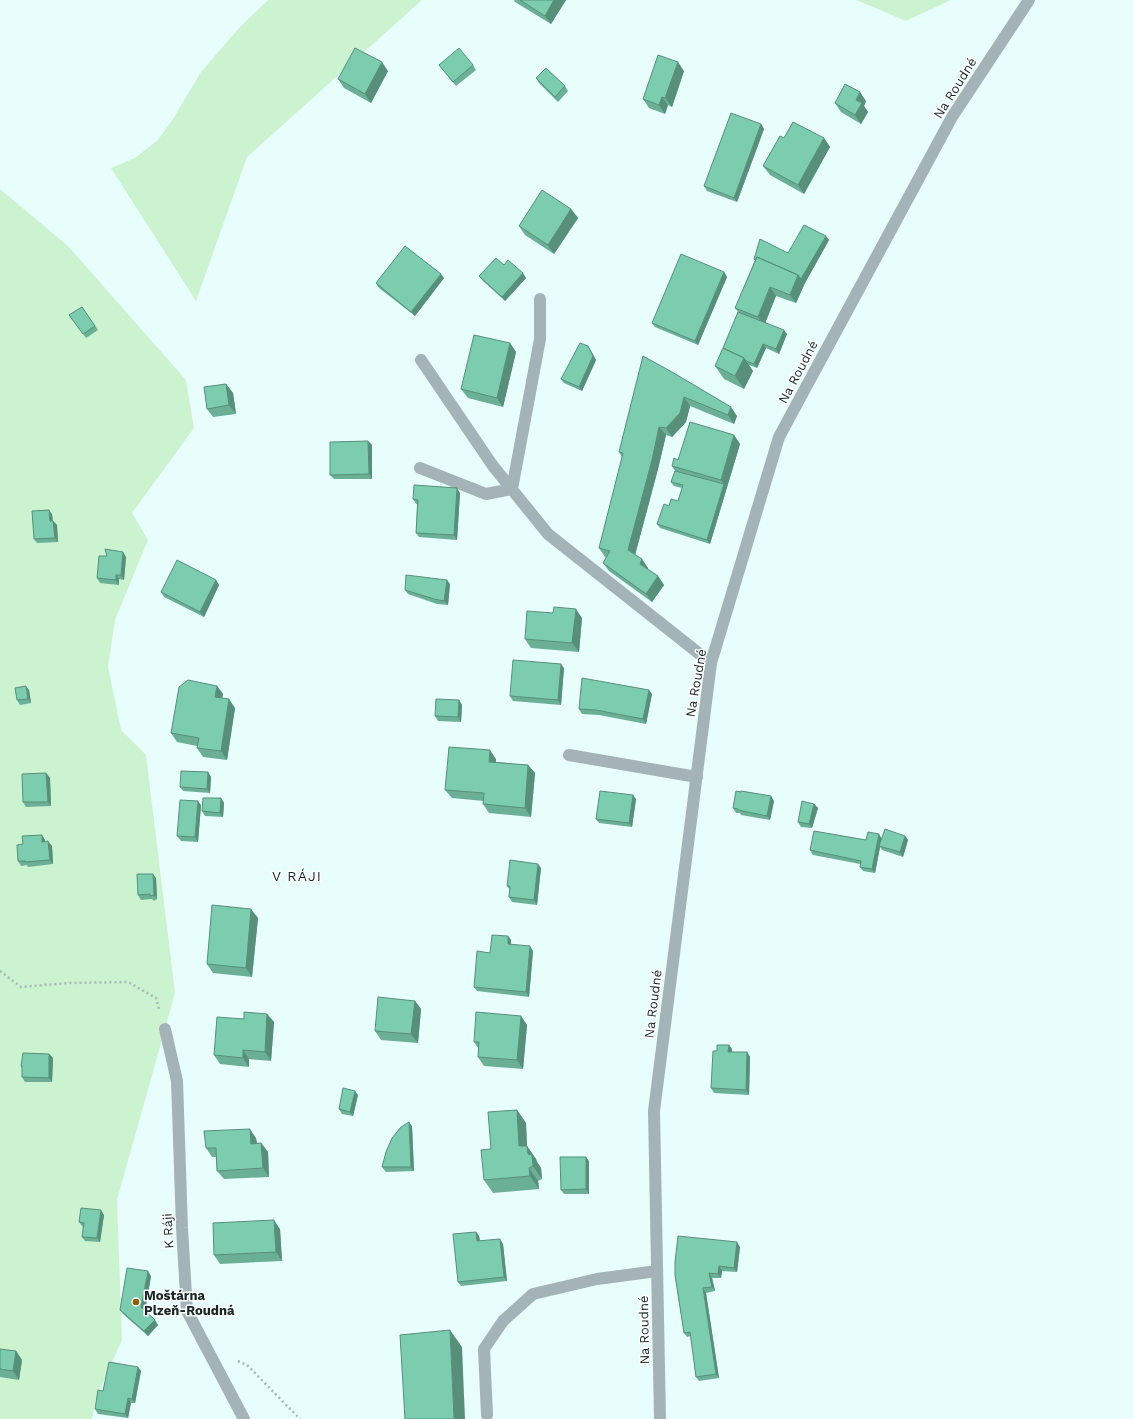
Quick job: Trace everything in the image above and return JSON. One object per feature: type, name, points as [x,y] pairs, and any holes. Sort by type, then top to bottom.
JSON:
[{"type":"street","name":"Na Roudné","points":[[660,1419],[654,1111],[712,663],[779,437],[952,117],[1029,0]]},
{"type":"street","points":[[512,489],[540,339],[540,298]]},
{"type":"street","points":[[421,360],[493,466],[548,534],[712,663]]},
{"type":"street","points":[[420,468],[486,494],[512,489]]},
{"type":"street","points":[[569,755],[697,777]]},
{"type":"street","name":"K Ráji","points":[[165,1029],[177,1081],[182,1228],[187,1311],[244,1419]]},
{"type":"street","points":[[487,1414],[484,1349],[503,1322],[533,1294],[596,1279],[657,1271]]},
{"type":"path","points":[[0,971],[21,987],[68,983],[128,982],[156,998],[165,1029]]},
{"type":"path","points":[[205,1344],[247,1366],[300,1419]]},
{"type":"green space","points":[[268,0],[422,0],[247,157],[196,301],[111,168],[135,158],[158,140],[173,119],[201,72],[239,28]]},
{"type":"green space","points":[[856,0],[951,0],[906,21]]},
{"type":"green space","points":[[0,189],[68,246],[186,380],[194,428],[132,513],[148,540],[115,620],[108,667],[121,730],[146,755],[175,993],[117,1200],[122,1340],[96,1398],[92,1419],[0,1419]]},
{"type":"building","points":[[520,0],[554,0],[545,16]]},
{"type":"building","points":[[355,48],[382,62],[365,94],[338,79]]},
{"type":"building","points":[[459,48],[473,65],[453,82],[439,65]]},
{"type":"building","points":[[658,55],[678,62],[665,98],[662,97],[659,105],[643,99]]},
{"type":"building","points":[[546,68],[565,86],[555,97],[536,78]]},
{"type":"building","points":[[845,84],[860,92],[856,100],[862,103],[855,115],[835,103]]},
{"type":"building","points":[[731,113],[761,124],[734,198],[704,186]]},
{"type":"building","points":[[793,122],[824,138],[798,185],[763,166],[780,136],[784,138]]},
{"type":"building","points":[[542,190],[571,209],[548,245],[519,226]]},
{"type":"building","points":[[804,225],[826,236],[801,279],[798,275],[757,257],[755,260],[754,259],[760,239],[788,253]]},
{"type":"building","points":[[405,246],[441,274],[411,312],[376,283]]},
{"type":"building","points":[[681,254],[724,272],[695,341],[652,323]]},
{"type":"building","points":[[757,257],[798,275],[790,295],[770,287],[758,317],[735,308]]},
{"type":"building","points":[[496,258],[504,265],[508,260],[523,273],[502,297],[479,276]]},
{"type":"building","points":[[82,307],[95,326],[83,334],[69,315]]},
{"type":"building","points":[[738,312],[784,330],[776,349],[763,344],[754,364],[723,348]]},
{"type":"building","points":[[474,335],[510,343],[497,398],[461,389]]},
{"type":"building","points":[[580,343],[588,346],[593,356],[579,387],[561,379]]},
{"type":"building","points":[[723,348],[744,358],[735,376],[715,366]]},
{"type":"building","points":[[643,356],[731,407],[728,415],[684,397],[680,413],[666,428],[659,427],[652,460],[628,550],[642,559],[640,564],[658,576],[646,594],[603,563],[610,551],[599,548],[623,453],[619,452]]},
{"type":"building","points":[[226,384],[229,405],[207,409],[204,387]]},
{"type":"building","points":[[690,422],[734,435],[721,480],[672,466],[674,458],[678,460]]},
{"type":"building","points":[[368,441],[369,474],[330,475],[330,442]]},
{"type":"building","points":[[675,471],[724,484],[707,540],[657,524],[664,504],[669,506],[671,499],[678,501],[683,485],[671,482]]},
{"type":"building","points":[[414,485],[457,488],[454,535],[416,533],[418,500],[413,499]]},
{"type":"building","points":[[49,510],[50,521],[53,521],[55,538],[34,539],[32,511]]},
{"type":"building","points":[[105,549],[123,552],[121,575],[116,575],[116,580],[97,578],[99,556],[107,556]]},
{"type":"building","points":[[177,560],[216,580],[200,612],[161,592]]},
{"type":"building","points":[[406,575],[447,580],[444,601],[405,590]]},
{"type":"building","points":[[554,607],[576,609],[572,643],[525,639],[527,611],[553,613]]},
{"type":"building","points":[[513,660],[561,664],[558,700],[510,696]]},
{"type":"building","points":[[582,678],[649,690],[643,719],[596,710],[579,709]]},
{"type":"building","points":[[188,680],[217,686],[215,697],[229,699],[221,751],[197,748],[199,738],[171,733],[179,687]]},
{"type":"building","points":[[26,686],[28,699],[17,700],[15,688]]},
{"type":"building","points":[[436,699],[459,700],[458,717],[435,716]]},
{"type":"building","points":[[449,747],[490,750],[489,762],[528,765],[525,808],[483,804],[484,793],[445,790]]},
{"type":"building","points":[[181,771],[208,772],[207,789],[180,787]]},
{"type":"building","points":[[46,773],[48,802],[23,802],[22,774]]},
{"type":"building","points":[[600,791],[633,795],[629,823],[596,819]]},
{"type":"building","points":[[736,791],[771,796],[767,816],[733,808]]},
{"type":"building","points":[[203,798],[221,798],[220,813],[202,811]]},
{"type":"building","points":[[180,800],[198,801],[195,837],[177,836]]},
{"type":"building","points":[[802,801],[814,804],[809,824],[798,822]]},
{"type":"building","points":[[885,829],[905,836],[900,852],[879,846]]},
{"type":"building","points":[[814,831],[866,840],[868,832],[879,834],[872,869],[860,867],[861,861],[810,850]]},
{"type":"building","points":[[42,835],[42,842],[48,841],[50,860],[25,862],[18,861],[17,845],[23,844],[22,836]]},
{"type":"building","points":[[510,860],[538,864],[534,900],[509,897],[510,886],[507,886]]},
{"type":"building","points":[[137,874],[153,874],[154,895],[138,895]]},
{"type":"building","points":[[212,905],[251,909],[246,968],[207,964]]},
{"type":"building","points":[[492,935],[508,936],[508,944],[530,946],[526,992],[474,987],[477,951],[490,953]]},
{"type":"building","points":[[378,997],[415,1001],[411,1034],[375,1031]]},
{"type":"building","points":[[244,1012],[267,1014],[265,1052],[243,1050],[243,1058],[214,1055],[217,1017],[244,1019]]},
{"type":"building","points":[[476,1012],[521,1016],[517,1060],[478,1057],[479,1042],[474,1042]]},
{"type":"building","points":[[717,1045],[729,1045],[728,1052],[747,1052],[746,1090],[711,1088],[713,1051],[717,1051]]},
{"type":"building","points":[[23,1053],[49,1054],[49,1078],[22,1077],[21,1066]]},
{"type":"building","points":[[343,1088],[355,1091],[350,1112],[339,1109]]},
{"type":"building","points":[[517,1110],[519,1146],[527,1146],[528,1154],[532,1155],[533,1166],[529,1168],[530,1176],[484,1180],[481,1150],[491,1149],[488,1112]]},
{"type":"building","points":[[409,1122],[411,1167],[382,1167],[392,1138],[401,1127]]},
{"type":"building","points":[[250,1129],[251,1144],[261,1143],[263,1168],[217,1171],[216,1148],[206,1148],[204,1131]]},
{"type":"building","points":[[560,1157],[586,1157],[586,1189],[561,1190]]},
{"type":"building","points":[[81,1208],[101,1210],[97,1238],[82,1237],[84,1223],[79,1222]]},
{"type":"building","points":[[274,1220],[276,1252],[214,1255],[213,1223]]},
{"type":"building","points":[[476,1232],[477,1241],[500,1239],[504,1277],[458,1282],[453,1234]]},
{"type":"building","points":[[678,1236],[737,1242],[734,1268],[719,1266],[718,1274],[709,1273],[712,1287],[703,1288],[716,1374],[696,1377],[690,1332],[684,1333],[675,1275]]},
{"type":"building","points":[[127,1268],[148,1271],[141,1307],[155,1320],[144,1331],[120,1310]]},
{"type":"building","points":[[450,1330],[454,1419],[405,1419],[400,1335]]},
{"type":"building","points":[[0,1349],[16,1351],[13,1371],[0,1369]]},
{"type":"building","points":[[109,1362],[138,1367],[132,1399],[128,1398],[125,1414],[95,1409],[98,1390],[103,1391]]},
{"type":"place","name":"Moštárna Plzeň-Roudná","points":[[136,1302]]},
{"type":"district","name":"V RÁJI","points":[[297,876]]}]
